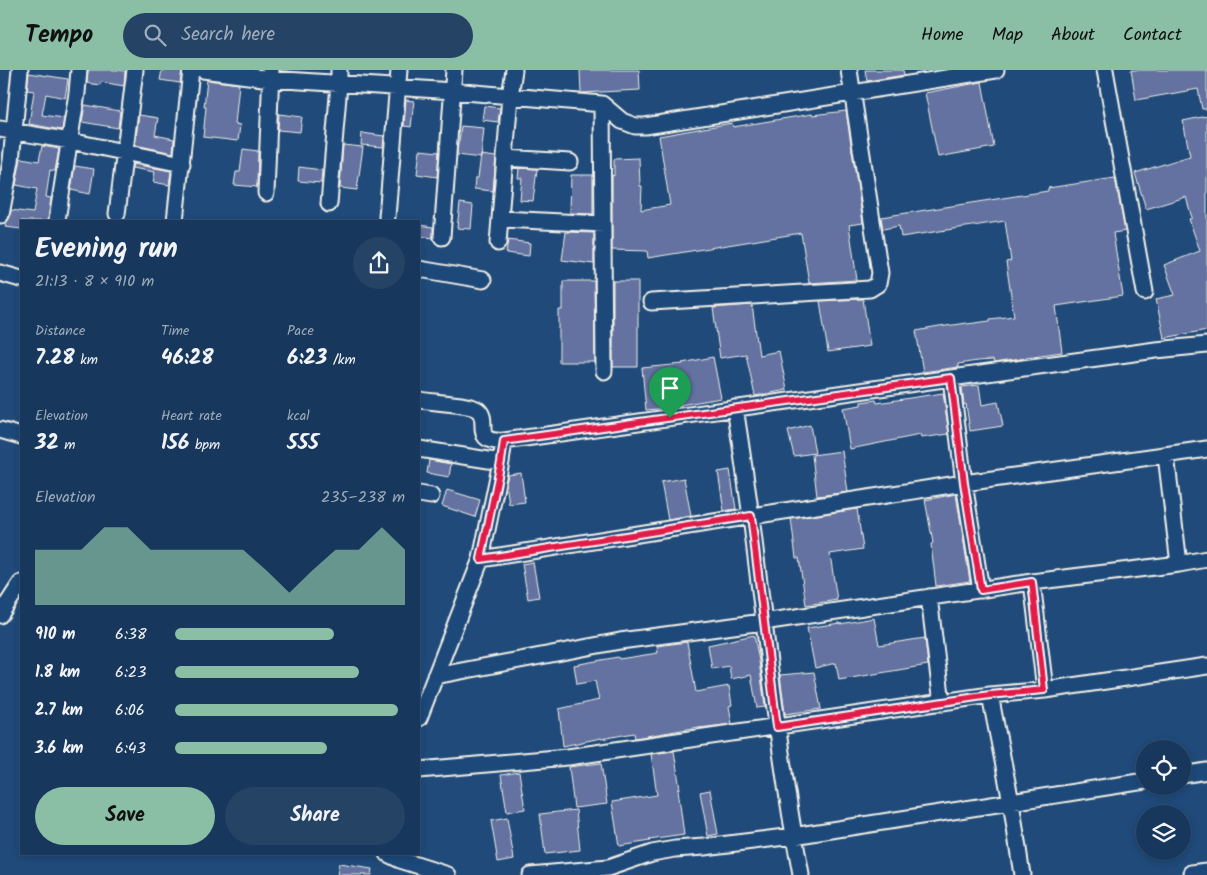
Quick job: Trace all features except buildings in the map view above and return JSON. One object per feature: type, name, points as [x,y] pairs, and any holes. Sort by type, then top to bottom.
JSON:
[{"type":"street","points":[[1,215],[11,160],[7,130],[20,70]]},
{"type":"street","points":[[57,220],[79,70]]},
{"type":"street","points":[[117,214],[135,70]]},
{"type":"street","points":[[175,220],[191,70]]},
{"type":"street","points":[[203,70],[339,77],[398,88],[602,104],[622,121],[635,126],[996,70]]},
{"type":"street","points":[[387,217],[399,70]]},
{"type":"street","points":[[442,237],[454,70]]},
{"type":"street","points":[[498,243],[510,96],[514,70]]},
{"type":"street","points":[[650,302],[870,289],[878,284],[880,273],[849,70]]},
{"type":"street","points":[[1105,70],[1144,292]]},
{"type":"street","points":[[266,193],[271,75]]},
{"type":"street","points":[[329,204],[339,77]]},
{"type":"street","points":[[602,104],[604,371]]},
{"type":"street","points":[[7,130],[182,164]]},
{"type":"street","points":[[505,158],[570,162]]},
{"type":"street","points":[[500,219],[603,224]]},
{"type":"street","points":[[420,269],[483,280]]},
{"type":"street","points":[[0,273],[20,279]]},
{"type":"street","points":[[420,400],[478,410],[481,415],[484,434],[488,439],[504,441],[1156,350],[1207,345]]},
{"type":"street","points":[[951,378],[964,483],[981,590]]},
{"type":"street","points":[[735,408],[751,516],[777,727],[793,836],[801,875]]},
{"type":"street","points":[[0,430],[20,436]]},
{"type":"street","points":[[420,715],[481,559],[504,441]]},
{"type":"street","points":[[420,449],[501,462]]},
{"type":"street","points":[[481,559],[964,483],[1207,449]]},
{"type":"street","points":[[1166,456],[1179,564]]},
{"type":"street","points":[[435,676],[620,641],[1032,582],[1207,560]]},
{"type":"street","points":[[1032,582],[1044,690]]},
{"type":"street","points":[[0,615],[20,585]]},
{"type":"street","points":[[929,597],[942,703]]},
{"type":"street","points":[[420,770],[568,757],[990,695],[1044,690],[1207,666]]},
{"type":"street","points":[[990,695],[1012,802],[1022,875]]},
{"type":"street","points":[[1191,774],[1207,771]]},
{"type":"street","points":[[530,875],[608,868],[652,853],[676,849],[793,836],[1136,782]]},
{"type":"street","points":[[390,855],[448,875]]},
{"type":"route","points":[[951,378],[964,483],[981,590],[1032,582],[1044,690],[990,695],[777,727],[751,516],[481,559],[504,441],[670,418],[951,378]]}]
